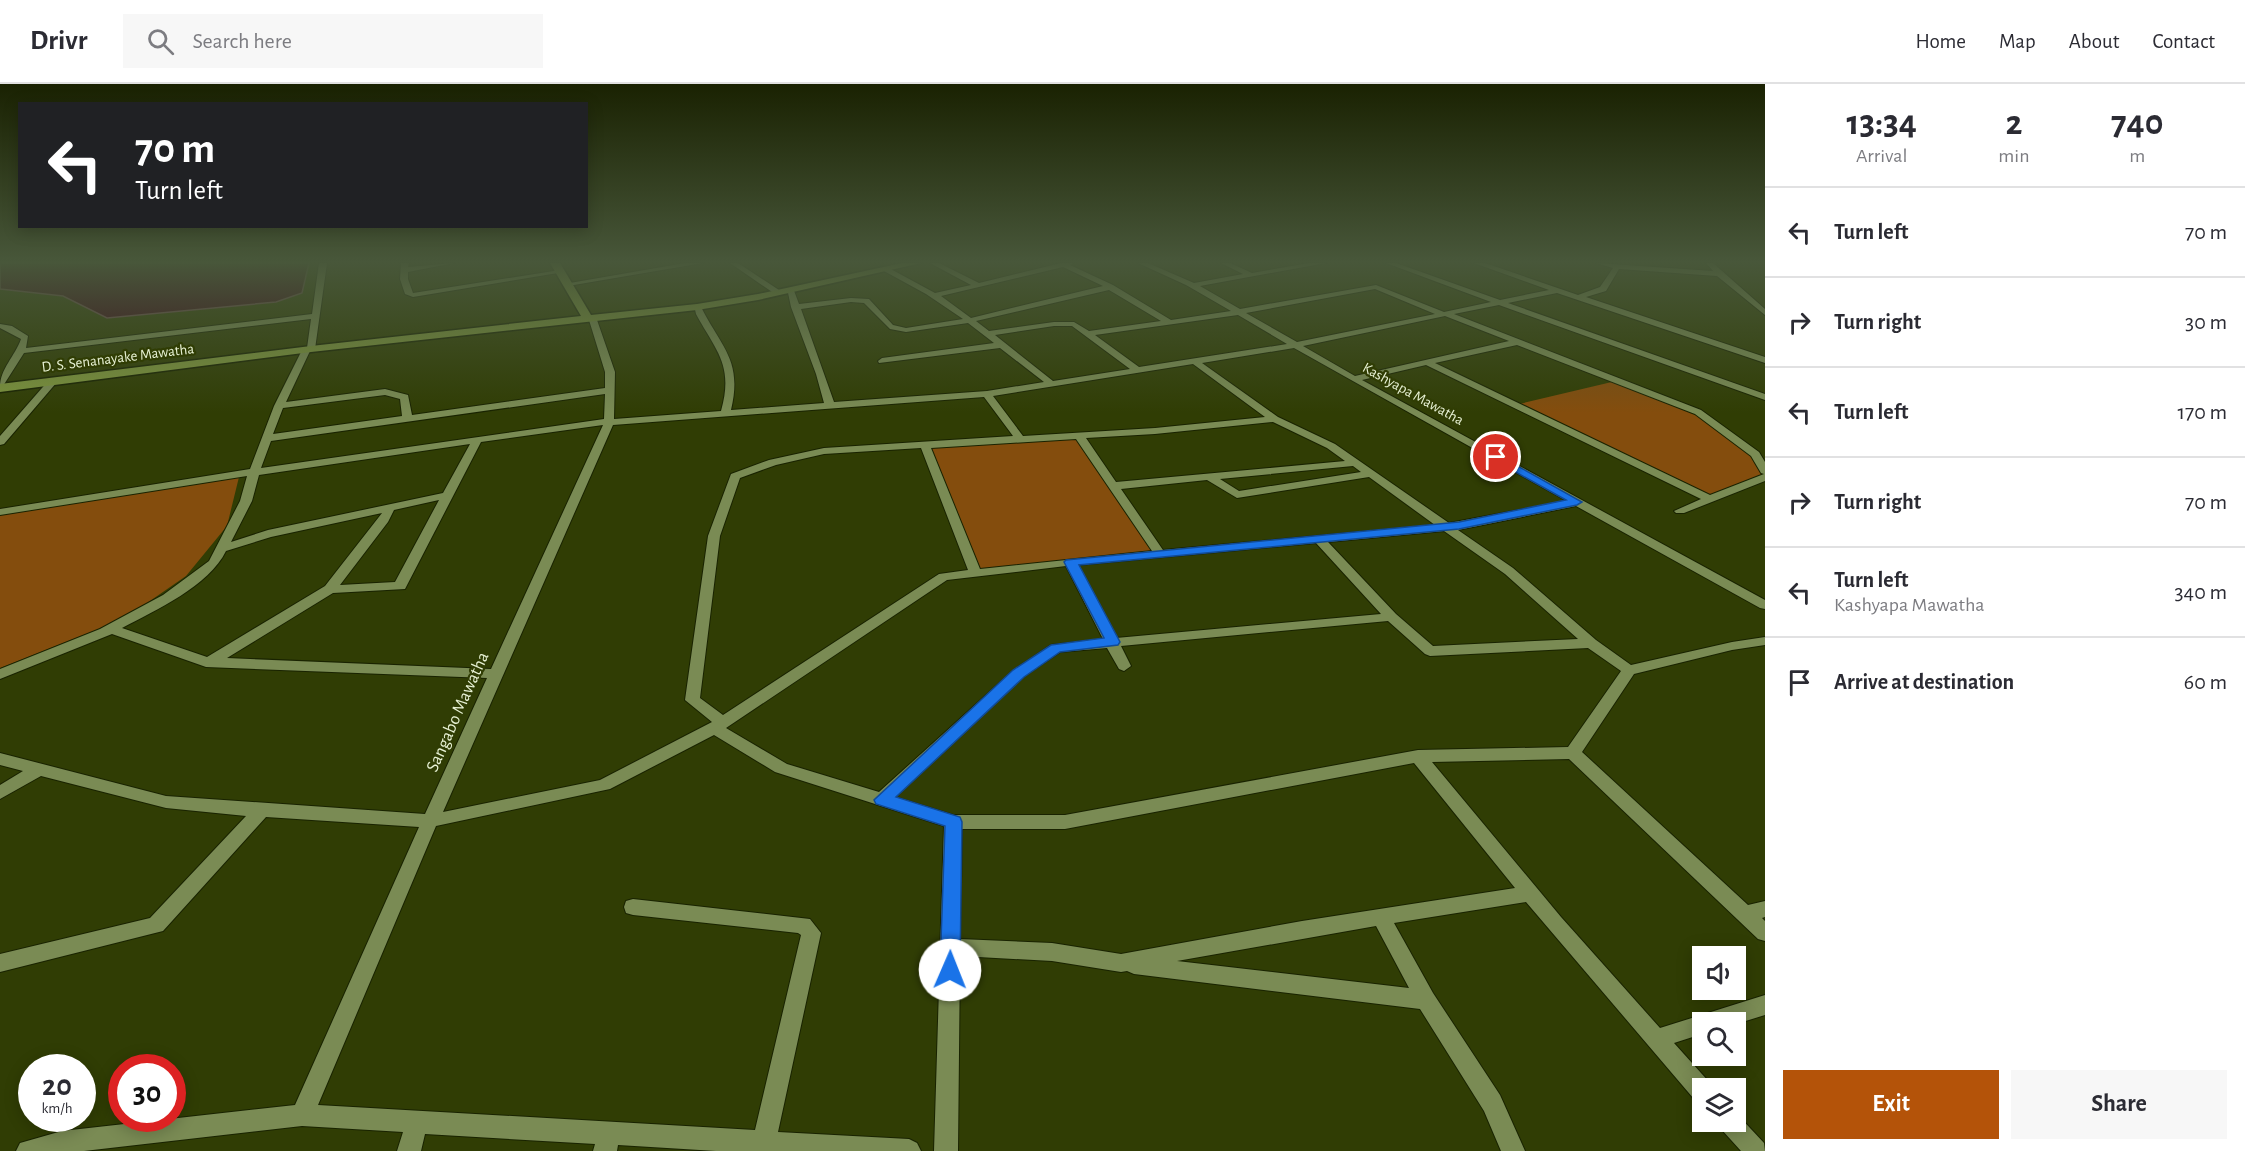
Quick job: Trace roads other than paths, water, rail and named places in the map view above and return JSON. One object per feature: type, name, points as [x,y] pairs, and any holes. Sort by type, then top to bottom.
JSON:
[{"type":"main road","points":[[586,313],[591,320]]},
{"type":"main road","name":"D. S. Senanayake Mawatha","points":[[0,386],[52,382],[309,350],[650,313]]},
{"type":"street","points":[[0,674],[111,629],[168,598],[214,562],[246,501],[254,472],[279,406],[309,350],[317,313]]},
{"type":"street","points":[[700,313],[727,359],[730,399],[725,414]]},
{"type":"street","points":[[797,313],[821,374],[830,406]]},
{"type":"street","points":[[877,313],[890,327],[898,329],[968,321],[1001,313]]},
{"type":"street","points":[[957,313],[1052,384]]},
{"type":"street","points":[[1153,313],[1168,322]]},
{"type":"street","points":[[1088,334],[1233,313]]},
{"type":"street","name":"Kashyapa Mawatha","points":[[1240,313],[1354,379],[1765,605]]},
{"type":"street","points":[[1441,313],[1698,412],[1755,454],[1765,471]]},
{"type":"street","points":[[0,512],[254,472],[609,422],[987,394],[1197,363],[1450,313]]},
{"type":"street","points":[[1527,313],[1765,397]]},
{"type":"street","points":[[1626,313],[1765,360]]},
{"type":"street","points":[[21,351],[317,316]]},
{"type":"street","name":"Sangabo Mawatha","points":[[302,1115],[430,820],[609,422],[610,372],[591,320]]},
{"type":"street","points":[[987,334],[1054,324],[1074,324],[1139,371]]},
{"type":"street","points":[[0,326],[9,328],[25,338],[21,351],[0,386]]},
{"type":"street","points":[[1354,379],[1517,342]]},
{"type":"street","points":[[882,361],[1001,345]]},
{"type":"street","points":[[1426,362],[1710,499]]},
{"type":"street","points":[[1197,363],[1274,419],[1331,447],[1509,571],[1591,643],[1629,670]]},
{"type":"street","points":[[0,442],[5,429],[52,382]]},
{"type":"street","points":[[267,438],[610,390]]},
{"type":"street","points":[[279,406],[385,392],[405,397],[407,418]]},
{"type":"street","points":[[987,394],[1021,440]]},
{"type":"street","points":[[1274,419],[1079,436],[824,451],[773,462],[735,476],[714,536],[692,700],[718,725],[780,768],[953,822],[1065,822],[1418,756],[1573,753],[1756,911],[1765,933]]},
{"type":"street","points":[[1079,436],[1160,554]]},
{"type":"street","points":[[330,590],[400,586],[477,441]]},
{"type":"street","points":[[925,445],[975,573]]},
{"type":"street","points":[[1113,486],[1355,463]]},
{"type":"street","points":[[1209,477],[1237,495],[1370,474]]},
{"type":"street","points":[[1680,511],[1765,477]]},
{"type":"street","points":[[220,549],[268,534],[447,495]]},
{"type":"street","points":[[0,759],[166,802],[261,811],[430,820],[604,785],[718,725],[944,577],[1071,562],[1446,527],[1577,502]]},
{"type":"street","points":[[210,662],[330,590],[384,520],[390,507]]},
{"type":"street","points":[[1319,539],[1390,617],[1430,651],[1591,643]]},
{"type":"street","points":[[1071,562],[1124,666]]},
{"type":"street","points":[[882,800],[1018,673],[1056,648],[1390,617]]},
{"type":"street","points":[[111,629],[210,662],[495,674]]},
{"type":"street","points":[[1573,753],[1629,670],[1732,646],[1765,641]]},
{"type":"street","points":[[1418,756],[1530,894],[1692,1080]]},
{"type":"street","points":[[0,793],[39,769]]},
{"type":"street","points":[[0,963],[156,925],[261,811]]},
{"type":"street","points":[[946,1151],[953,822]]},
{"type":"street","points":[[1121,963],[1381,917],[1530,894]]},
{"type":"street","points":[[633,907],[804,926],[812,933],[765,1143]]},
{"type":"street","points":[[1381,917],[1426,1000],[1492,1103],[1514,1151]]},
{"type":"street","points":[[950,947],[1052,952],[1121,963],[1426,1000]]},
{"type":"street","points":[[1742,1012],[1765,1005]]},
{"type":"street","points":[[1656,1039],[1692,1027]]},
{"type":"street","points":[[28,1151],[62,1142],[302,1115],[417,1122],[606,1142],[765,1143],[909,1151]]},
{"type":"street","points":[[409,1151],[417,1122]]},
{"type":"street","points":[[1739,1132],[1756,1151]]}]
